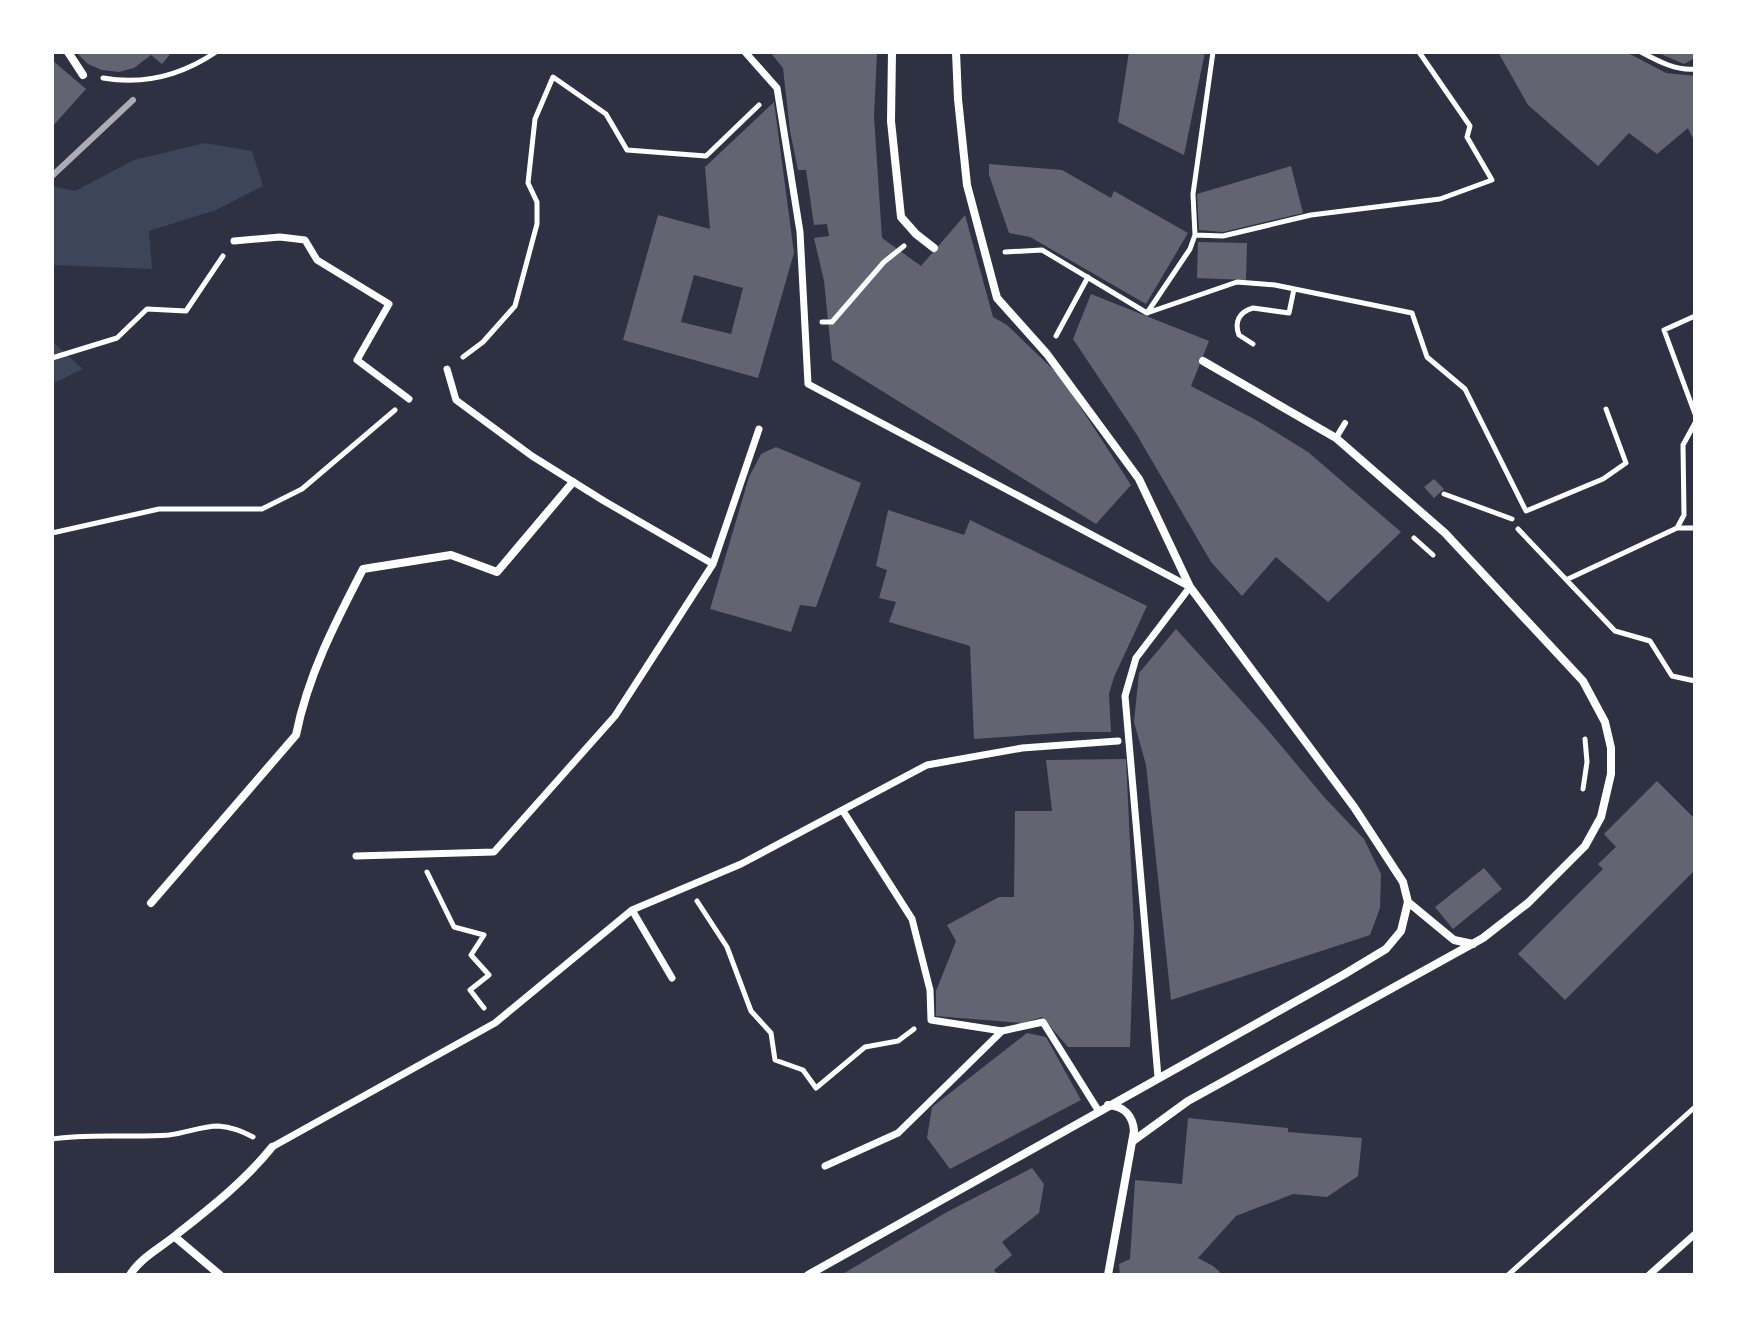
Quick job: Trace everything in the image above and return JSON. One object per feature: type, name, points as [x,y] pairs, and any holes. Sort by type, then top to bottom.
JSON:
[{"type":"street","points":[[68,52],[83,75]]},
{"type":"street","points":[[745,52],[777,88],[800,232],[808,384],[1190,587]]},
{"type":"street","points":[[892,52],[891,121],[901,217],[934,248]]},
{"type":"street","points":[[808,1275],[1386,949],[1401,931],[1408,902],[1403,882],[1354,807],[1190,587],[1139,479],[1047,354],[997,298],[967,185],[956,52]]},
{"type":"street","points":[[234,241],[280,237],[305,240],[317,260],[389,304],[357,360],[409,399]]},
{"type":"street","points":[[1133,1141],[1188,1101],[1478,942],[1528,903],[1574,858],[1601,817],[1610,786],[1612,761],[1609,735],[1600,710],[1583,681],[1445,533],[1336,438],[1203,361]]},
{"type":"street","points":[[447,369],[456,400],[532,456],[713,564]]},
{"type":"street","points":[[356,856],[494,852],[615,716],[713,564],[759,429]]},
{"type":"street","points":[[151,903],[296,735],[303,700],[329,634],[363,569],[451,555],[497,572],[573,482]]},
{"type":"street","points":[[1158,1077],[1125,696],[1136,658],[1190,587]]},
{"type":"street","points":[[130,1275],[135,1266],[175,1237],[254,1170],[272,1147],[495,1023],[632,910],[741,864],[927,765],[1022,748],[1118,741]]},
{"type":"street","points":[[843,811],[912,919],[930,990],[931,1020],[1002,1031],[1043,1022],[1098,1110]]},
{"type":"street","points":[[1408,902],[1454,940],[1467,944],[1478,942]]},
{"type":"street","points":[[632,910],[672,978]]},
{"type":"street","points":[[825,1166],[898,1133],[1002,1031]]},
{"type":"street","points":[[1108,1105],[1120,1108],[1132,1119],[1134,1131],[1108,1275]]},
{"type":"street","points":[[1649,1275],[1695,1234]]},
{"type":"street","points":[[175,1237],[220,1275]]},
{"type":"lane","points":[[1336,438],[1345,423]]},
{"type":"path","points":[[83,75],[121,80],[154,78],[187,69],[216,52]]},
{"type":"path","points":[[1147,313],[1190,249],[1195,235],[1193,194],[1213,52]]},
{"type":"path","points":[[1195,235],[1223,236],[1311,215],[1440,199],[1492,180],[1467,137],[1470,126],[1419,52]]},
{"type":"path","points":[[1641,52],[1671,66],[1695,69]]},
{"type":"path","points":[[447,369],[483,342],[515,306],[537,224],[537,202],[528,183],[535,119],[553,77],[606,114],[627,150],[706,156],[777,88]]},
{"type":"path","points":[[805,324],[832,322],[884,262],[916,234]]},
{"type":"path","points":[[52,358],[117,338],[147,309],[186,311],[234,241]]},
{"type":"path","points":[[985,253],[1042,250],[1147,313]]},
{"type":"path","points":[[1047,354],[1088,277]]},
{"type":"path","points":[[1147,313],[1237,282],[1294,289],[1412,313],[1427,357],[1465,389],[1526,511],[1603,479],[1626,463],[1606,409]]},
{"type":"path","points":[[1253,344],[1239,335],[1239,318],[1253,308],[1289,313],[1294,289]]},
{"type":"path","points":[[1695,316],[1664,330],[1695,414]]},
{"type":"path","points":[[52,533],[159,509],[262,509],[302,489],[409,399]]},
{"type":"path","points":[[1677,528],[1684,515],[1683,445],[1695,423]]},
{"type":"path","points":[[1444,494],[1512,519]]},
{"type":"path","points":[[1568,579],[1677,528],[1695,528]]},
{"type":"path","points":[[1518,529],[1615,631],[1650,641],[1672,676],[1695,681]]},
{"type":"path","points":[[1411,535],[1443,566]]},
{"type":"path","points":[[1583,791],[1587,762],[1584,734]]},
{"type":"path","points":[[417,853],[454,927],[484,935],[471,955],[489,975],[470,990],[495,1023]]},
{"type":"path","points":[[688,887],[727,947],[751,1011],[771,1033],[775,1060],[803,1070],[816,1088],[865,1047],[898,1041],[914,1029],[930,1025],[931,1020]]},
{"type":"path","points":[[1508,1275],[1695,1107]]},
{"type":"path","points":[[52,1139],[78,1135],[124,1138],[175,1134],[215,1126],[236,1128],[272,1147]]},
{"type":"shaded area","points":[[205,143],[252,151],[263,186],[216,210],[149,231],[152,269],[52,265],[52,186],[75,191],[134,160]]},
{"type":"shaded area","points":[[52,341],[83,369],[52,384]]},
{"type":"building","points":[[76,52],[172,52],[162,64],[151,55],[134,68],[119,72],[88,64]]},
{"type":"building","points":[[770,52],[877,52],[874,117],[882,238],[921,266],[965,215],[993,317],[1007,325],[1061,377],[1131,485],[1096,524],[832,360],[824,281],[814,238],[829,236],[827,224],[814,225],[806,170],[798,170],[790,131],[783,68]]},
{"type":"building","points":[[1129,52],[1205,52],[1184,155],[1118,122]]},
{"type":"building","points":[[1498,52],[1626,52],[1666,73],[1695,76],[1695,143],[1688,128],[1657,154],[1629,133],[1598,166],[1528,105]]},
{"type":"building","points":[[1656,52],[1695,52],[1695,58],[1684,64]]},
{"type":"building","points":[[52,60],[86,89],[52,127]]},
{"type":"building","points":[[774,102],[794,253],[758,378],[623,340],[658,215],[710,229],[705,167]],"holes":[[[694,275],[743,288],[731,334],[681,322]]]},
{"type":"building","points":[[989,164],[1062,170],[1111,198],[1114,191],[1188,233],[1146,304],[1030,237],[1009,233],[989,175]]},
{"type":"building","points":[[1291,166],[1303,213],[1223,232],[1199,230],[1197,194]]},
{"type":"building","points":[[1198,242],[1247,243],[1246,280],[1197,278]]},
{"type":"building","points":[[1091,294],[1209,341],[1191,386],[1308,452],[1401,532],[1328,602],[1276,557],[1242,596],[1211,562],[1137,435],[1073,339]]},
{"type":"building","points":[[776,447],[861,483],[816,607],[800,605],[791,632],[710,609],[749,477],[761,454]]},
{"type":"building","points":[[1434,479],[1444,489],[1434,498],[1424,487]]},
{"type":"building","points":[[888,510],[964,535],[970,520],[1147,606],[1109,694],[1111,732],[974,739],[970,646],[889,622],[896,602],[879,598],[887,570],[876,566]]},
{"type":"building","points":[[1176,629],[1364,839],[1381,874],[1380,908],[1370,935],[1171,1000],[1146,765],[1134,722],[1139,673]]},
{"type":"building","points":[[1126,759],[1134,928],[1130,1047],[1068,1047],[1042,1017],[1022,1023],[936,1016],[936,991],[956,941],[947,925],[999,897],[1014,897],[1015,811],[1052,811],[1046,760]]},
{"type":"building","points":[[1657,781],[1695,819],[1695,870],[1565,1000],[1518,954],[1603,869],[1598,864],[1616,847],[1604,834]]},
{"type":"building","points":[[1484,868],[1502,889],[1453,929],[1435,907]]},
{"type":"building","points":[[1027,1033],[1046,1037],[1081,1100],[950,1169],[927,1138],[932,1107]]},
{"type":"building","points":[[1188,1118],[1288,1128],[1288,1132],[1362,1138],[1358,1176],[1327,1197],[1293,1194],[1236,1216],[1198,1258],[1213,1266],[1220,1272],[1218,1275],[1120,1275],[1119,1264],[1130,1259],[1135,1180],[1182,1184]]},
{"type":"building","points":[[1032,1168],[1044,1184],[1039,1213],[1002,1242],[1012,1255],[994,1270],[998,1275],[841,1275],[947,1212]]},
{"type":"railway","points":[[52,176],[133,100]]}]
